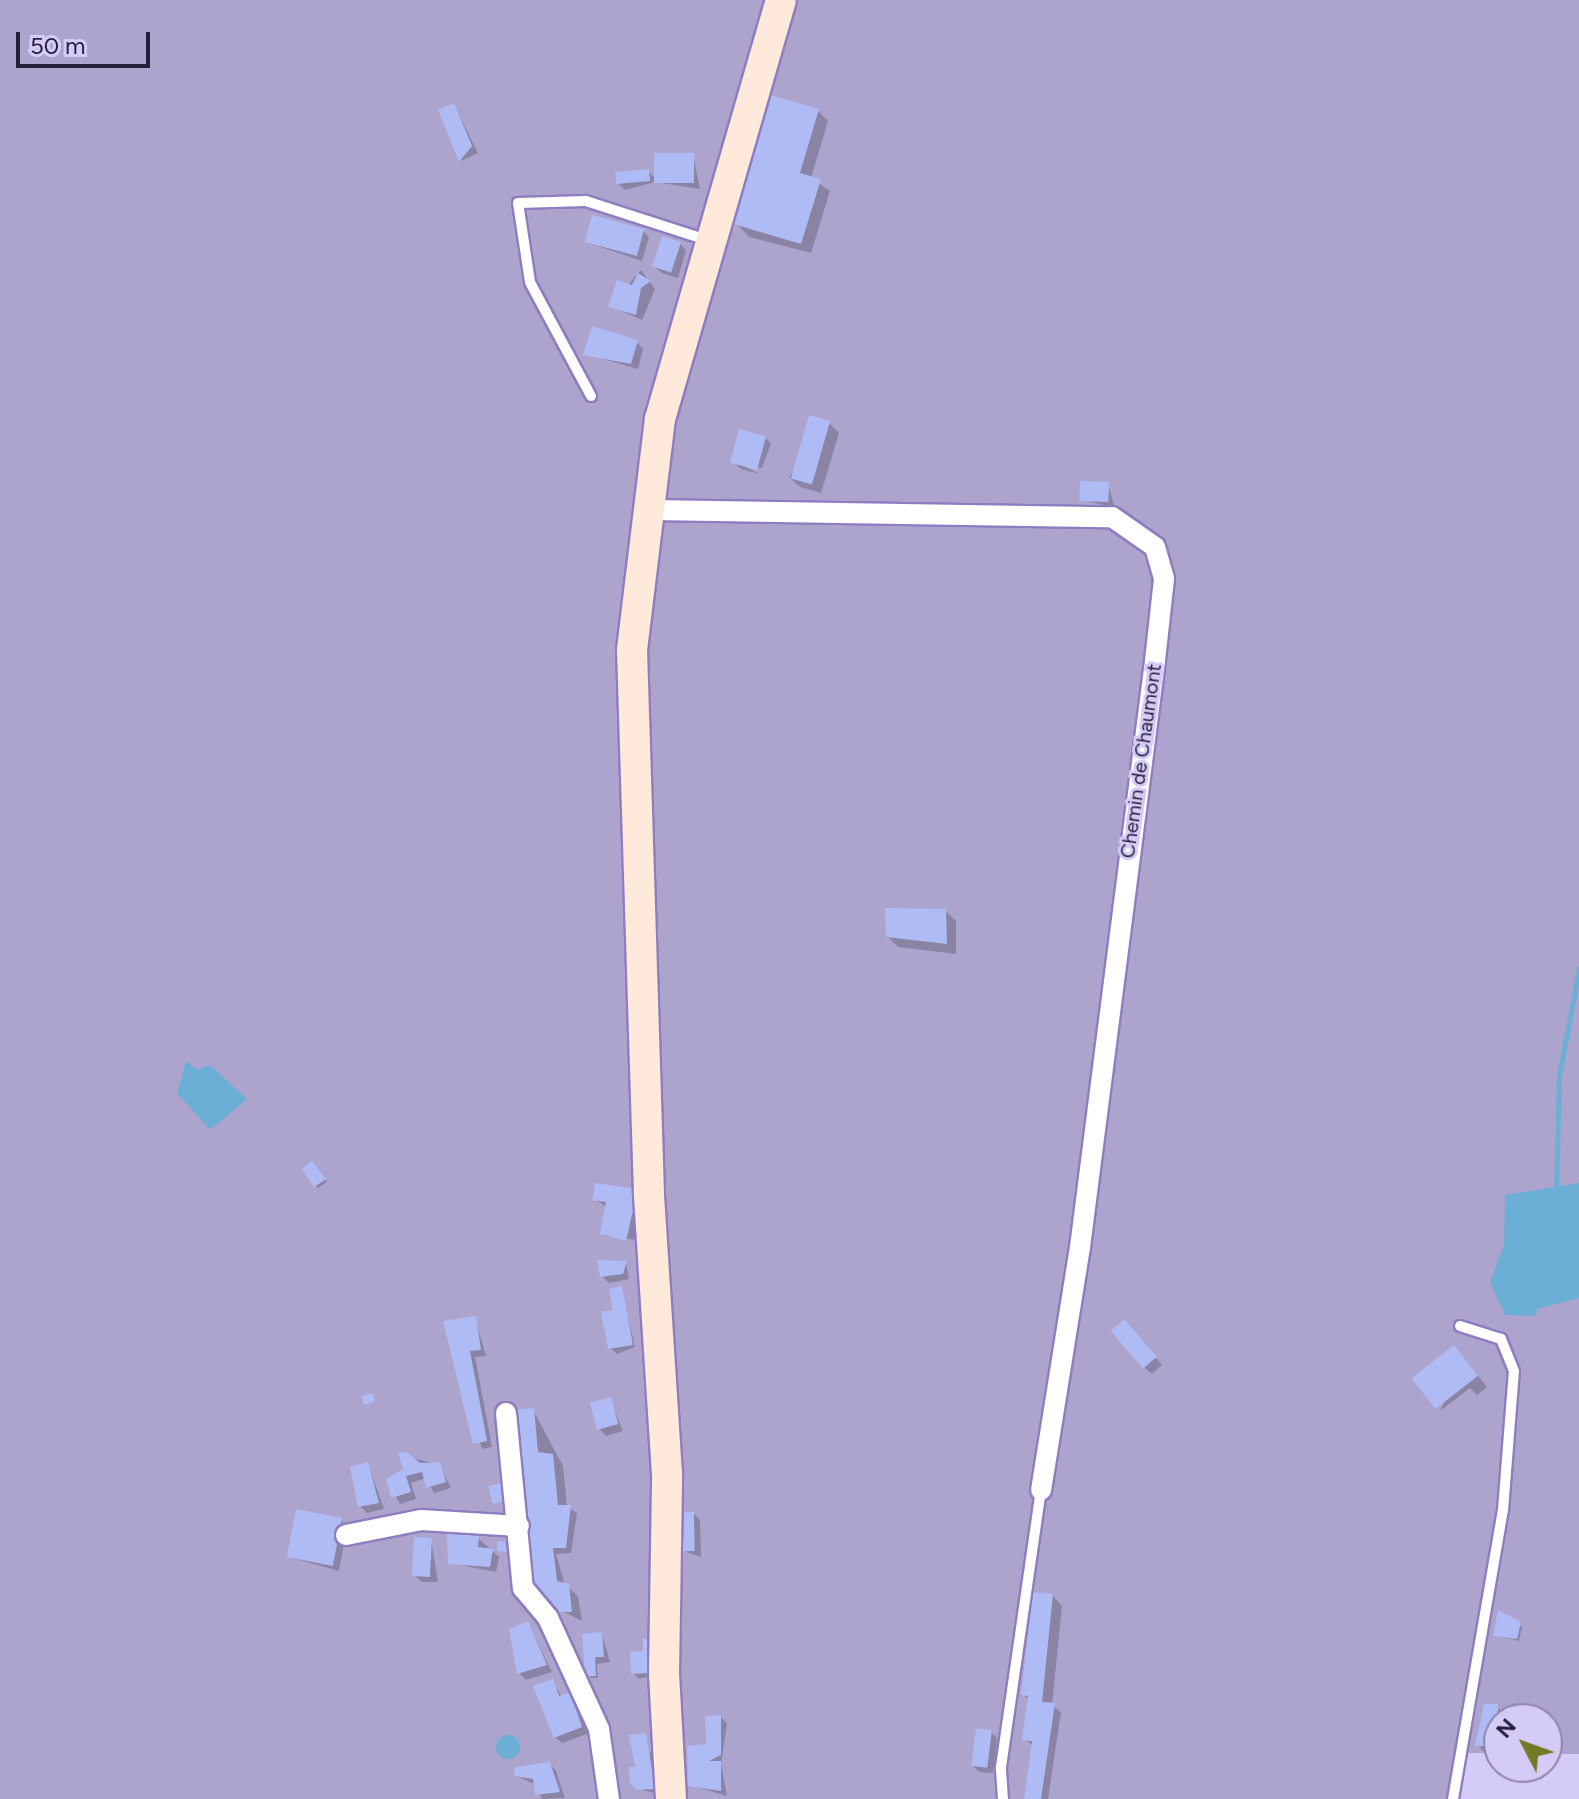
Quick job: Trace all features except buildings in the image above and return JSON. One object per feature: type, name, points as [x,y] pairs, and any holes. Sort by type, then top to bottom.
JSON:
[{"type":"street","points":[[671,1799],[664,1674],[667,1474],[649,1194],[632,650],[646,510],[660,419],[707,240],[781,0]]},
{"type":"street","name":"Chemin de Chaumont","points":[[646,510],[1112,517],[1155,547],[1164,579],[1155,661],[1080,1247],[1041,1490]]},
{"type":"street","points":[[506,1413],[523,1588],[548,1618],[599,1729],[609,1799]]},
{"type":"street","points":[[346,1535],[421,1520],[519,1526]]},
{"type":"lane","points":[[591,396],[530,282],[518,203],[586,201],[707,240]]},
{"type":"lane","points":[[1453,1799],[1503,1510],[1514,1371],[1501,1339],[1460,1326]]},
{"type":"lane","points":[[1003,1799],[1001,1767],[1041,1490]]},
{"type":"shaded area","points":[[0,0],[1579,0],[1579,1754],[1563,1754],[1563,1703],[1483,1703],[1483,1753],[1454,1753],[1448,1799],[0,1799]]},
{"type":"water","points":[[186,1061],[197,1070],[210,1065],[247,1099],[210,1130],[177,1093]]},
{"type":"water","points":[[1579,1183],[1579,1298],[1537,1309],[1536,1316],[1505,1315],[1490,1282],[1504,1245],[1505,1195]]},
{"type":"water","points":[[508,1735],[519,1742],[520,1747],[513,1758],[508,1759],[497,1752],[496,1747],[503,1736]]},
{"type":"waterway","points":[[1556,1191],[1559,1076],[1579,968]]}]
